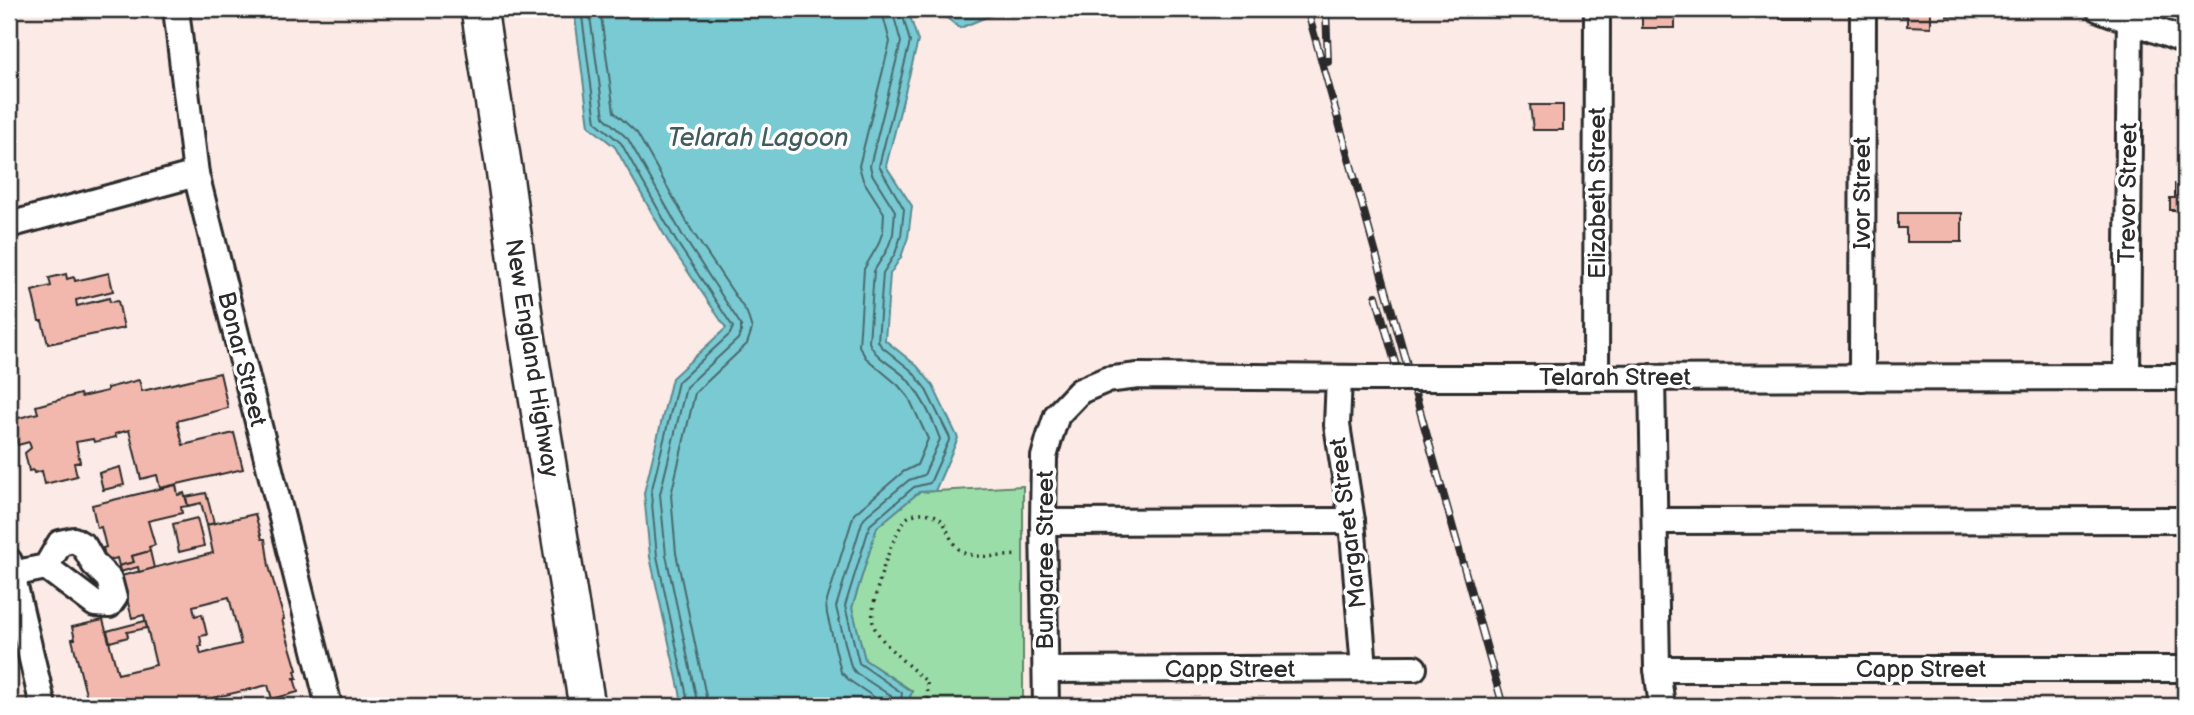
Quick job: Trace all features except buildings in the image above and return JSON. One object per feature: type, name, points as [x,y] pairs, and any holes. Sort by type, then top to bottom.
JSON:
[{"type":"highway","name":"New England Highway","points":[[479,9],[526,328],[587,706]]},
{"type":"highway","name":"New England Highway","points":[[502,9],[609,706]]},
{"type":"street","name":"Bonar Street","points":[[176,9],[196,174],[330,706]]},
{"type":"street","name":"Elizabeth Street","points":[[1596,377],[1597,9]]},
{"type":"street","name":"Ivor Street","points":[[1862,378],[1863,9]]},
{"type":"street","points":[[2099,9],[2130,14],[2185,41]]},
{"type":"street","name":"Trevor Street","points":[[2127,377],[2130,14]]},
{"type":"street","points":[[9,225],[196,174]]},
{"type":"street","name":"Telarah Street","points":[[1057,415],[1080,391],[1106,380],[1138,376],[2185,377]]},
{"type":"street","points":[[1652,377],[1657,669],[1662,706]]},
{"type":"street","name":"Margaret Street","points":[[1339,378],[1337,425],[1352,521],[1364,668]]},
{"type":"street","name":"Bungaree Street","points":[[1046,706],[1044,457],[1057,415]]},
{"type":"street","points":[[1655,521],[2185,520]]},
{"type":"street","points":[[1043,522],[1352,521]]},
{"type":"street","points":[[44,706],[10,568],[46,567]]},
{"type":"street","name":"Capp Street","points":[[1046,670],[1414,668]]},
{"type":"street","name":"Capp Street","points":[[1657,669],[2185,669]]},
{"type":"path","points":[[926,706],[927,682],[888,646],[873,624],[880,578],[900,527],[908,516],[920,513],[936,516],[945,523],[953,543],[963,552],[1019,555]]},
{"type":"green space","points":[[1023,486],[1023,706],[906,706],[912,691],[865,660],[852,608],[877,527],[919,492]]},
{"type":"water","name":"Telarah Lagoon","points":[[574,9],[1006,9],[960,28],[939,12],[909,13],[918,41],[886,166],[912,206],[908,237],[901,257],[890,274],[885,340],[917,366],[932,384],[958,438],[935,491],[919,492],[877,527],[852,608],[865,660],[912,692],[906,706],[683,706],[650,557],[644,493],[672,378],[726,328],[670,245],[615,147],[589,126]]},
{"type":"railway","points":[[1307,9],[1503,706]]},
{"type":"railway","points":[[1326,9],[1328,62]]},
{"type":"railway","points":[[1376,296],[1400,380]]}]
